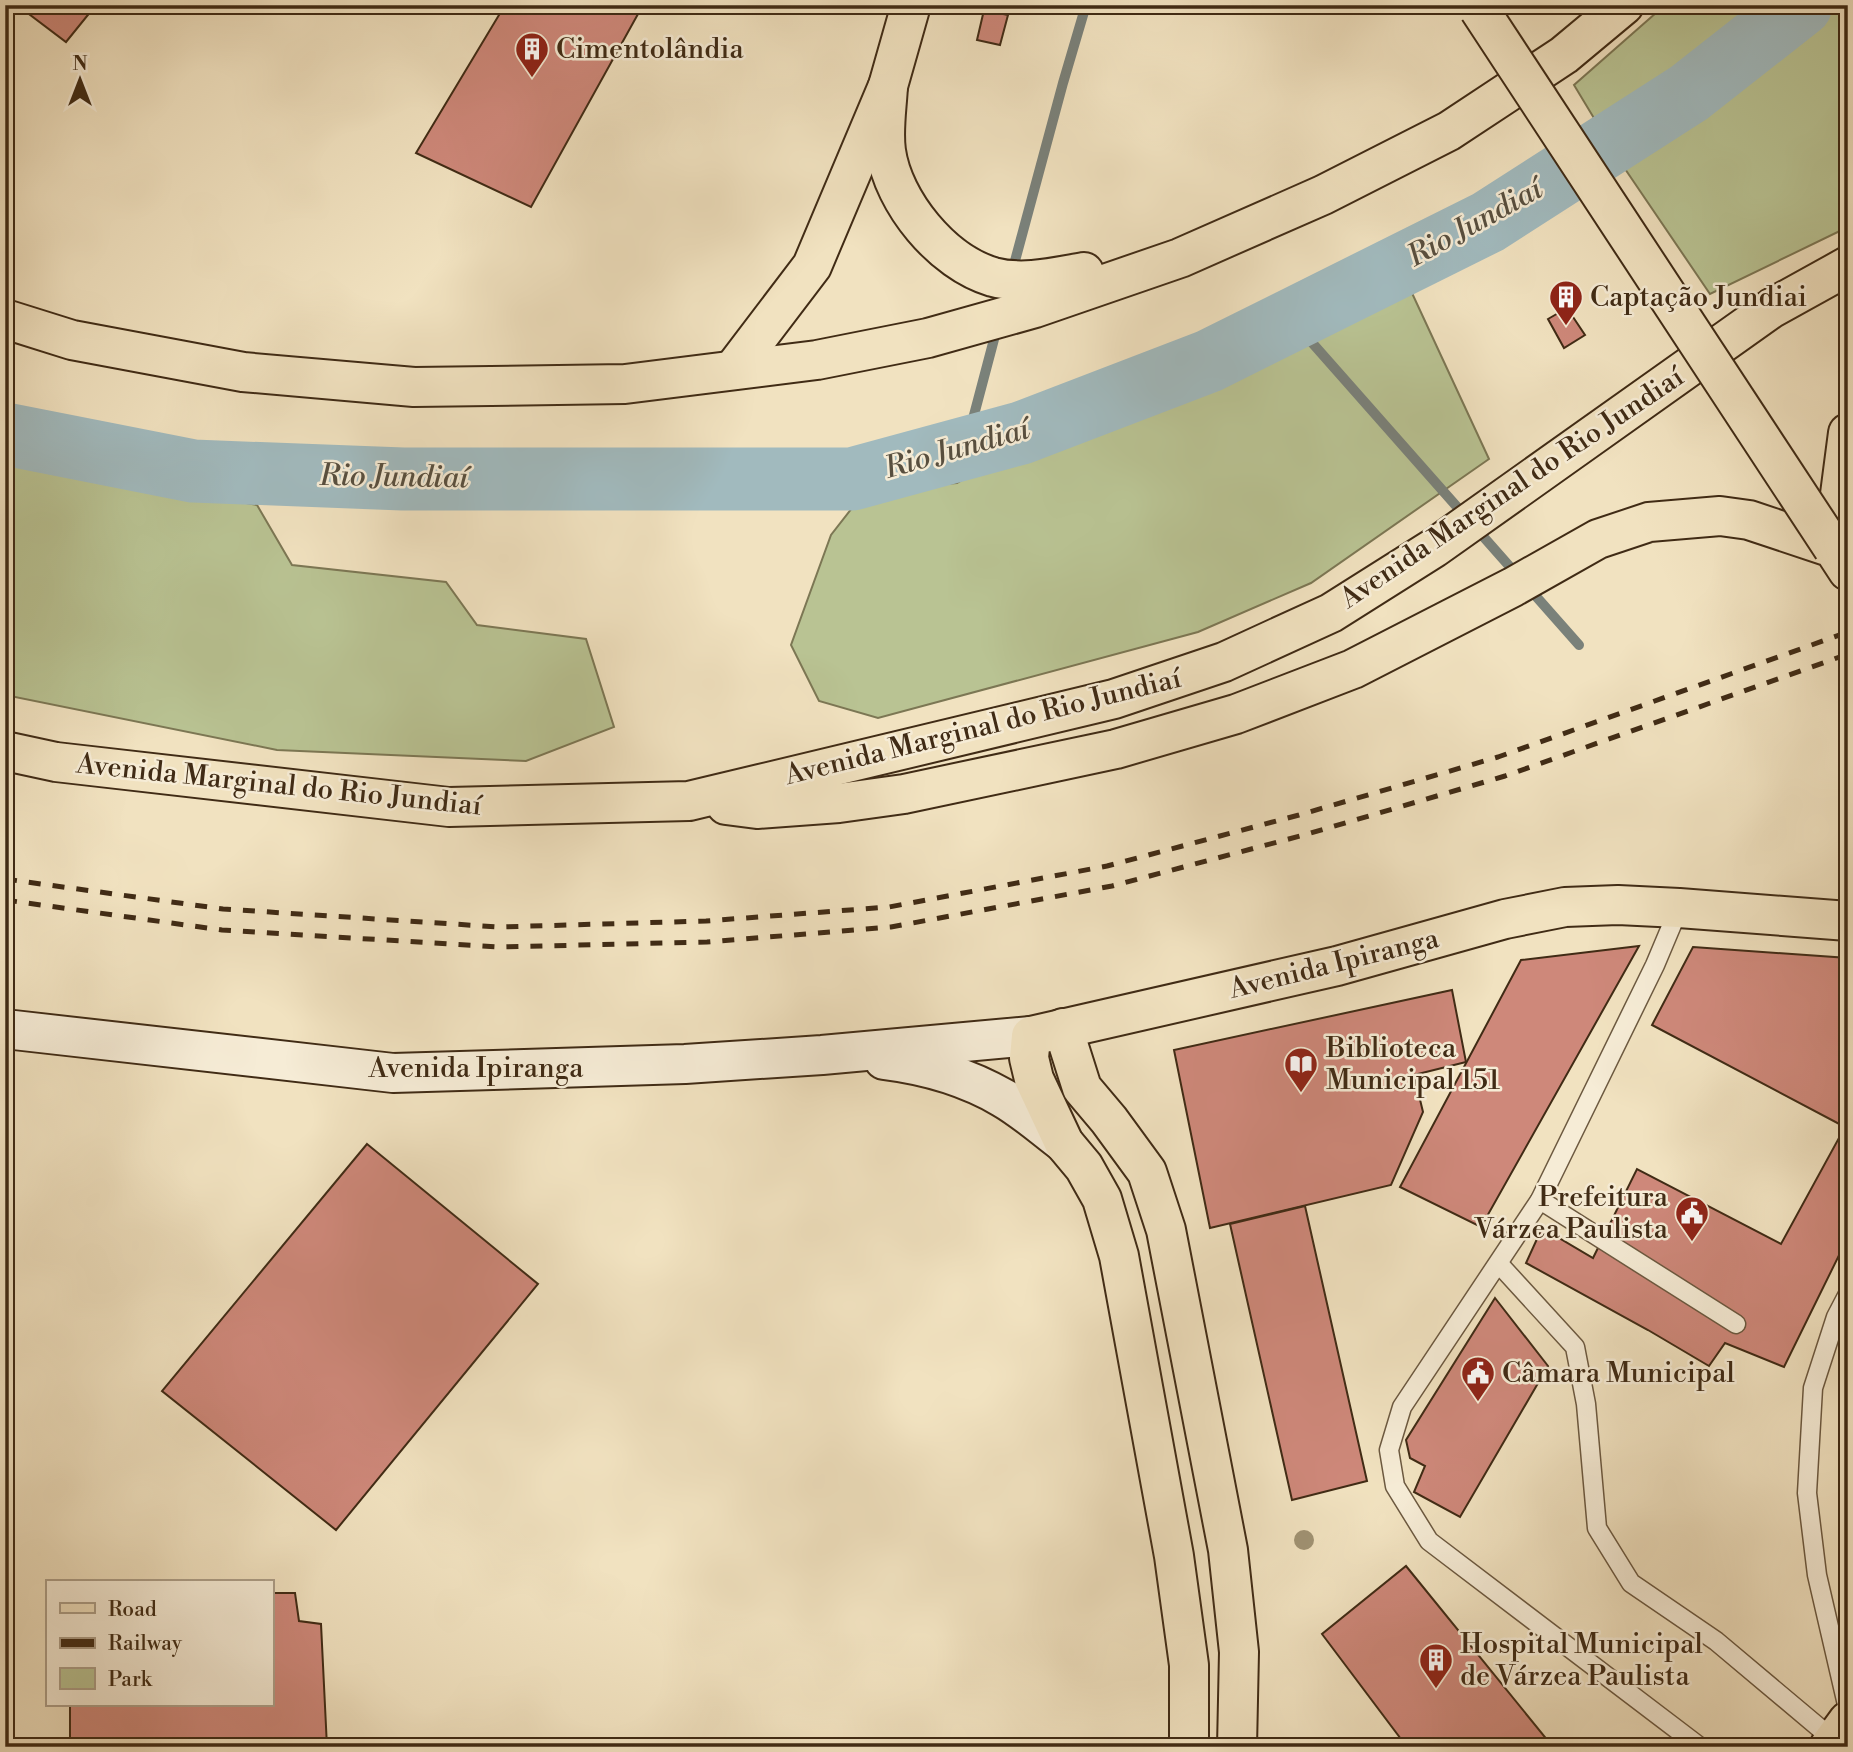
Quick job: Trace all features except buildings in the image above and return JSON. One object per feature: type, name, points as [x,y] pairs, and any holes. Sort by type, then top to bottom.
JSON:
[{"type":"main road","points":[[733,370],[812,266],[888,86],[911,5]]},
{"type":"main road","points":[[5,319],[72,340],[243,372],[414,387],[625,384],[817,360],[928,338],[1035,308],[1180,258],[1323,195],[1449,131],[1564,55],[1624,5]]},
{"type":"main road","points":[[1478,7],[1840,560]]},
{"type":"main road","points":[[888,86],[886,149],[893,180],[920,226],[962,262],[993,277],[1027,281],[1180,258]]},
{"type":"main road","name":"Avenida Marginal do Rio Jundiaí","points":[[5,751],[56,762],[449,807],[689,800],[1114,699],[1224,662],[1331,613],[1434,548],[1772,308],[1848,266]]},
{"type":"main road","points":[[1840,560],[1848,433]]},
{"type":"main road","points":[[689,800],[757,808],[839,803],[904,794],[1116,749],[1236,714],[1353,669],[1513,587],[1598,539],[1648,522],[1720,516],[1749,520],[1840,560]]},
{"type":"main road","name":"Avenida Ipiranga","points":[[5,1029],[393,1073],[685,1065],[822,1055],[1047,1032],[1337,967],[1505,919],[1565,906],[1679,908],[1848,921]]},
{"type":"main road","points":[[1189,1747],[1189,1665],[1180,1597],[1119,1256],[1102,1199],[1084,1167],[1064,1143],[1034,1079],[1029,1058],[1047,1032],[1082,1088],[1147,1172],[1166,1230],[1228,1550],[1239,1652],[1237,1747]]},
{"type":"main road","name":"Avenida Ipiranga","points":[[822,1055],[905,1063],[966,1081],[1003,1098],[1064,1143]]},
{"type":"main road","points":[[1131,1321],[1180,1306]]},
{"type":"lane","points":[[1679,908],[1655,965],[1540,1200],[1402,1407],[1388,1450],[1395,1486],[1429,1541],[1700,1747]]},
{"type":"lane","points":[[1540,1200],[1736,1324]]},
{"type":"lane","points":[[1499,1264],[1575,1348],[1586,1404],[1597,1528],[1632,1583],[1842,1732]]},
{"type":"lane","points":[[1842,1732],[1807,1493],[1813,1388],[1836,1317],[1848,1294]]},
{"type":"green space","points":[[1665,5],[1848,5],[1848,227],[1710,294],[1621,163],[1574,85]]},
{"type":"green space","points":[[1405,278],[1489,459],[1311,583],[1198,632],[878,718],[819,701],[791,645],[831,535],[866,490],[957,483],[1016,447],[1204,377]]},
{"type":"green space","points":[[5,461],[257,505],[292,565],[446,582],[477,625],[586,639],[614,727],[526,761],[277,750],[5,695]]},
{"type":"waterway","points":[[1012,272],[1086,5]]},
{"type":"waterway","name":"Rio Jundiaí","points":[[5,434],[193,471],[403,479],[852,479],[1021,433],[1209,361],[1488,222],[1689,93],[1801,5]]},
{"type":"waterway","points":[[1292,320],[1579,645]]},
{"type":"waterway","points":[[965,449],[997,328]]},
{"type":"railway","points":[[5,879],[223,909],[499,927],[706,921],[889,907],[1107,866],[1299,815],[1498,757],[1848,632]]},
{"type":"railway","points":[[5,900],[222,930],[499,947],[707,942],[891,927],[1112,886],[1304,835],[1505,776],[1848,654]]},
{"type":"place","name":"Cimentolândia","points":[[532,79]]},
{"type":"place","name":"Captação Jundiai","points":[[1566,327]]},
{"type":"place","name":"Biblioteca Municipal 151","points":[[1301,1094]]},
{"type":"place","name":"Prefeitura Várzea Paulista","points":[[1692,1243]]},
{"type":"place","name":"Câmara Municipal","points":[[1478,1403]]},
{"type":"place","name":"Hospital Municipal de Várzea Paulista","points":[[1436,1690]]}]
